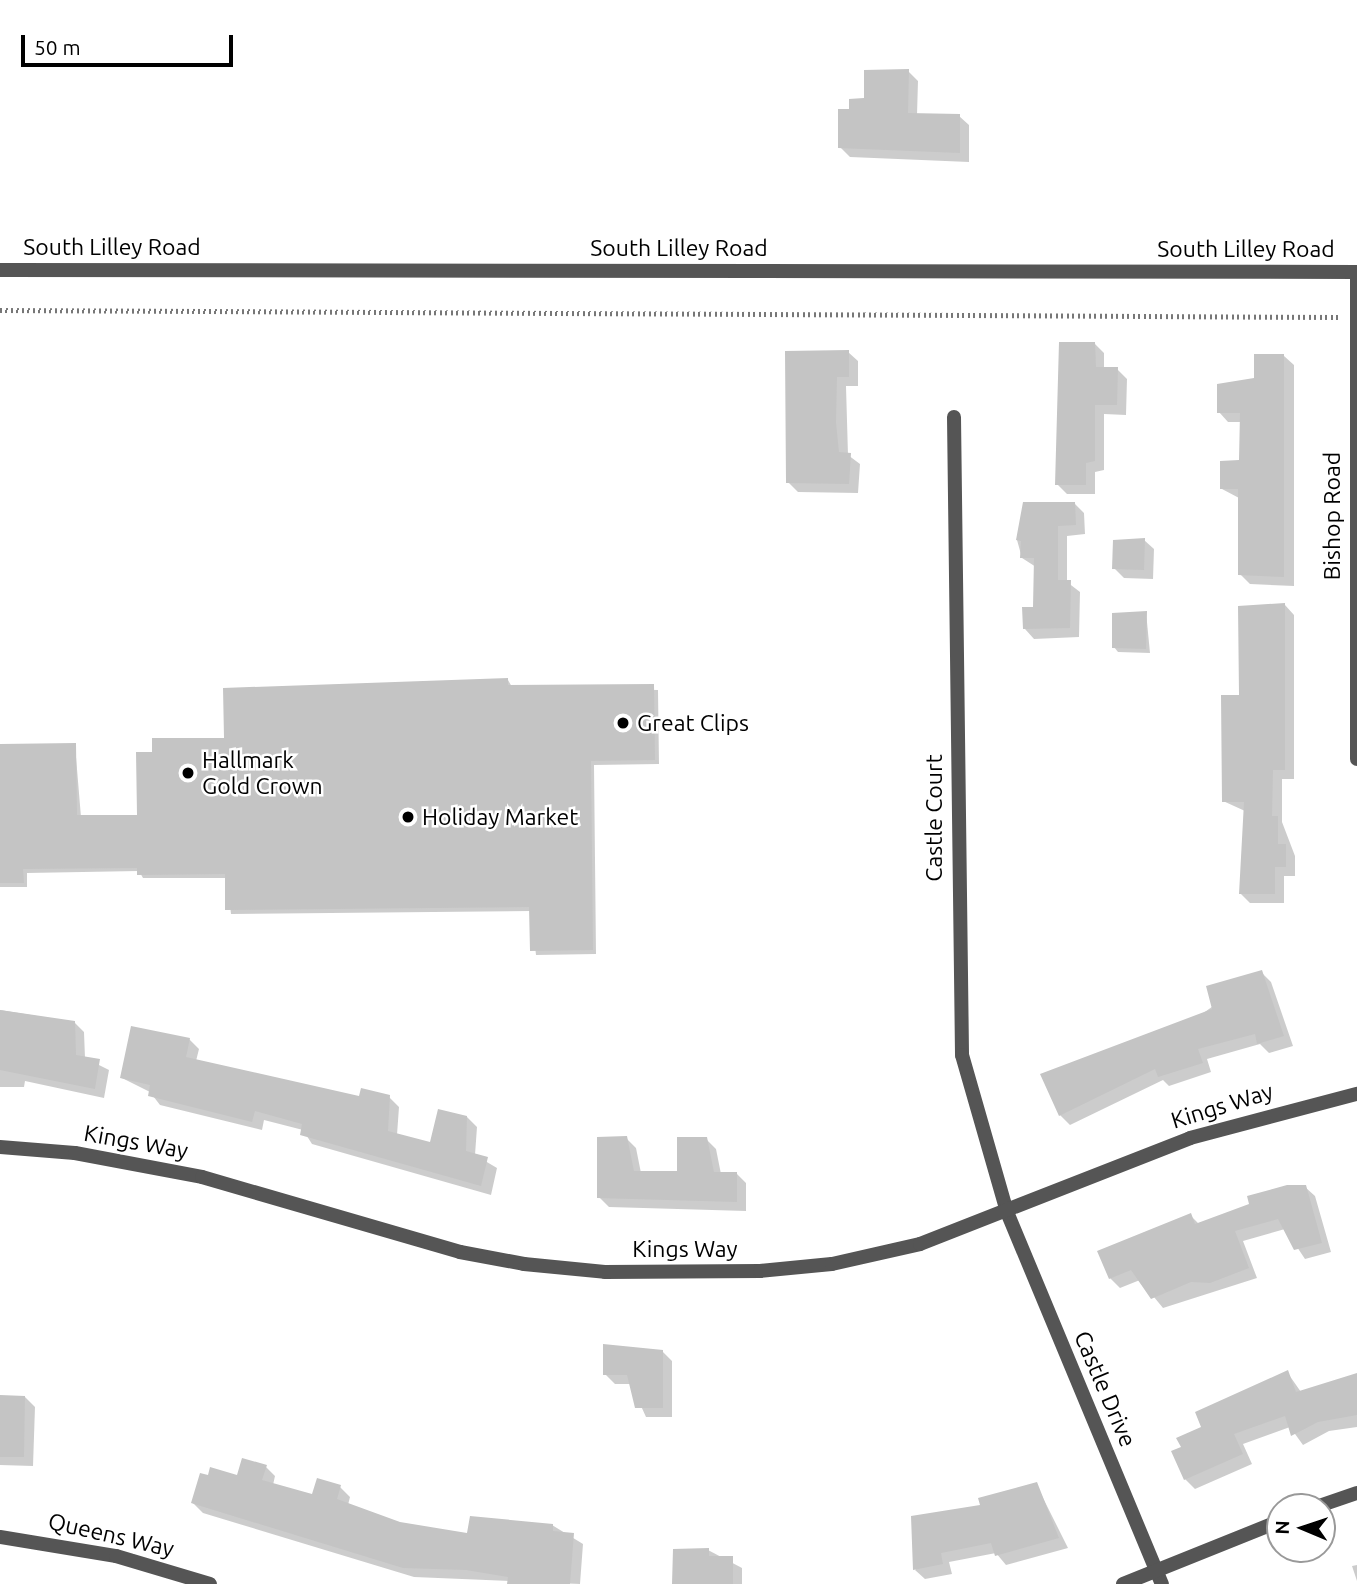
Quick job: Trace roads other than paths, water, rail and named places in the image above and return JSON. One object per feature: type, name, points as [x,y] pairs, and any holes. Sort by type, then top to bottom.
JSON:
[{"type":"street","name":"South Lilley Road","points":[[0,270],[1357,273]]},
{"type":"street","name":"Bishop Road","points":[[1357,273],[1354,317],[1357,759]]},
{"type":"street","name":"Castle Court","points":[[954,417],[958,1026],[975,1116],[1007,1212]]},
{"type":"street","name":"Kings Way","points":[[0,1147],[130,1161],[460,1252],[604,1272],[832,1265],[920,1244],[1190,1138],[1357,1094]]},
{"type":"street","name":"Castle Drive","points":[[1007,1212],[1159,1577]]},
{"type":"street","points":[[1336,1500],[1357,1493]]},
{"type":"street","points":[[1123,1584],[1159,1577],[1266,1527]]},
{"type":"street","name":"Queens Way","points":[[0,1537],[165,1577],[210,1584]]},
{"type":"place","name":"Great Clips","points":[[623,723]]},
{"type":"place","name":"Hallmark Gold Crown","points":[[188,773]]},
{"type":"place","name":"Holiday Market","points":[[408,817]]}]
